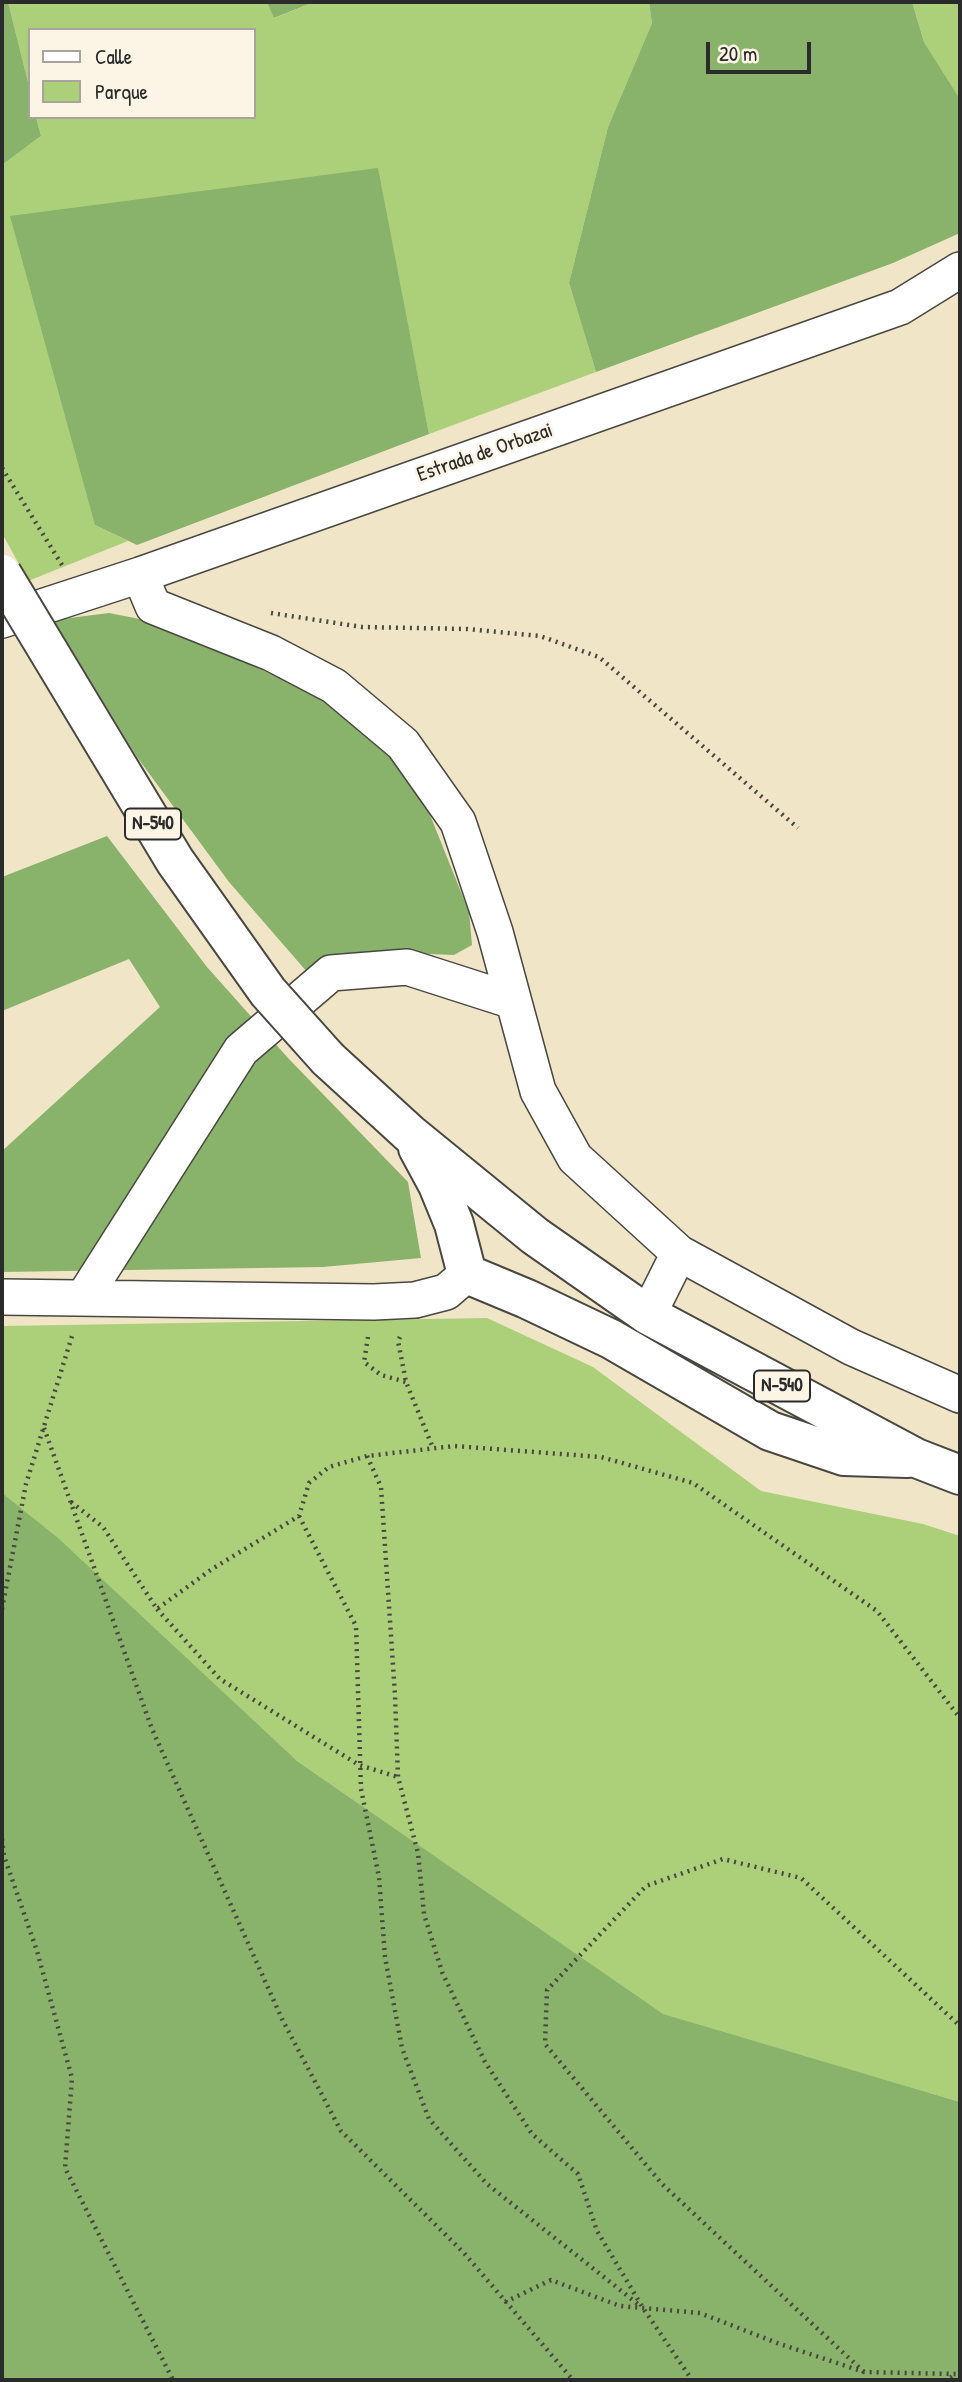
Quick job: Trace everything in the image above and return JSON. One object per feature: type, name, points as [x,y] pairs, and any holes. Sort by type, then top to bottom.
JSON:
[{"type":"highway","name":"N-540","points":[[2,574],[175,861],[268,992],[328,1059],[410,1134],[535,1236],[648,1315],[916,1458],[960,1475]]},
{"type":"highway","points":[[410,1134],[438,1185],[454,1224],[467,1274],[611,1339],[770,1431],[844,1457],[916,1458]]},
{"type":"street","name":"Estrada de Orbazai","points":[[2,620],[140,575],[900,307],[960,270]]},
{"type":"street","points":[[140,575],[153,606],[271,653],[334,686],[403,744],[458,822],[495,932],[538,1091],[575,1158],[679,1253],[851,1347],[960,1395]]},
{"type":"street","points":[[84,1297],[240,1050],[331,973],[407,967],[513,1000]]},
{"type":"street","points":[[648,1315],[679,1253]]},
{"type":"street","points":[[2,1297],[374,1302],[415,1300],[446,1292],[467,1274]]},
{"type":"path","points":[[2,468],[78,595]]},
{"type":"path","points":[[268,612],[362,627],[467,629],[540,636],[599,657],[798,828]]},
{"type":"path","points":[[2,1609],[26,1484],[84,1297]]},
{"type":"path","points":[[415,1300],[398,1341],[406,1382],[433,1448]]},
{"type":"path","points":[[374,1302],[364,1363],[381,1375],[406,1382]]},
{"type":"path","points":[[44,1428],[152,1729],[282,2019],[341,2131],[464,2253],[573,2380]]},
{"type":"path","points":[[157,1609],[212,1569],[299,1516],[309,1483],[329,1466],[367,1456],[454,1446],[601,1457],[692,1483],[877,1611],[960,1718]]},
{"type":"path","points":[[367,1456],[382,1487],[398,1777],[418,1853],[424,1914],[448,1983],[485,2062],[532,2134],[578,2174],[597,2231],[643,2308],[692,2380]]},
{"type":"path","points":[[70,1502],[103,1527],[157,1609],[220,1679],[359,1765],[398,1777]]},
{"type":"path","points":[[299,1516],[356,1626],[361,1788],[379,1877],[385,1956],[402,2048],[429,2119],[486,2184],[643,2308]]},
{"type":"path","points":[[2,1839],[4,1856],[37,1951],[72,2078],[65,2168],[173,2380]]},
{"type":"path","points":[[864,2372],[662,2183],[545,2044],[547,1990],[646,1886],[723,1859],[801,1878],[960,2026]]},
{"type":"path","points":[[505,2302],[551,2280],[620,2306],[700,2313],[777,2343],[864,2372],[959,2372]]},
{"type":"path","points":[[947,2380],[959,2372]]},
{"type":"green space","points":[[2,2],[8,2],[28,82],[28,119],[37,119],[41,136],[2,165]]},
{"type":"green space","points":[[8,2],[267,2],[275,18],[314,2],[649,2],[652,23],[608,127],[569,283],[596,372],[429,434],[377,169],[95,525],[128,541],[28,581],[2,533],[2,165],[41,136],[37,119],[256,119],[256,28],[28,28],[28,82]]},
{"type":"green space","points":[[267,2],[314,2],[274,18]]},
{"type":"green space","points":[[649,2],[912,2],[924,42],[960,99],[960,233],[893,263],[596,372],[569,283],[608,127],[652,23]]},
{"type":"green space","points":[[912,2],[960,2],[960,99],[924,42]]},
{"type":"green space","points":[[378,168],[429,434],[137,545],[95,525],[10,216]]},
{"type":"green space","points":[[109,613],[160,623],[340,706],[418,785],[469,912],[472,945],[454,955],[378,952],[308,973],[229,882],[137,757],[54,620]]},
{"type":"green space","points":[[107,836],[207,967],[288,1058],[408,1182],[421,1258],[323,1267],[2,1272],[2,1151],[160,1007],[129,959],[2,1011],[2,877]]},
{"type":"green space","points":[[487,1318],[593,1367],[761,1491],[923,1524],[960,1536],[960,2102],[663,2015],[297,1761],[2,1504],[2,1326]]},
{"type":"green space","points":[[2,1493],[58,1538],[297,1761],[663,2014],[960,2102],[960,2380],[2,2380]]}]
